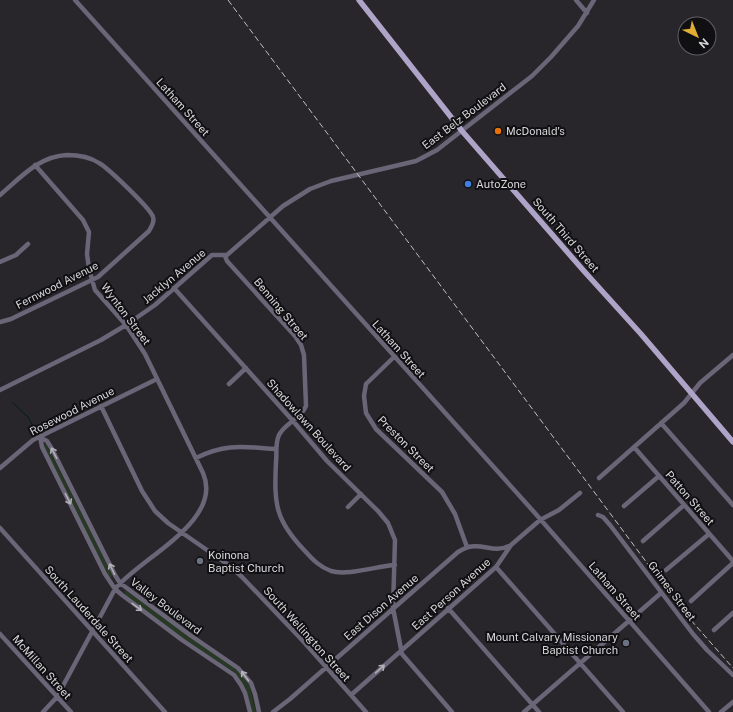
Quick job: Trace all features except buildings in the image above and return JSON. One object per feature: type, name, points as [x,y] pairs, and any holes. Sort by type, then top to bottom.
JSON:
[{"type":"main road","name":"South Third Street","points":[[359,0],[462,131],[641,334],[733,442]]},
{"type":"street","name":"Latham Street","points":[[75,0],[540,520],[709,712]]},
{"type":"street","points":[[576,0],[587,13]]},
{"type":"street","name":"East Belz Boulevard","points":[[270,217],[286,203],[310,189],[331,181],[416,161],[433,153],[542,66],[566,41],[587,13],[594,0]]},
{"type":"street","name":"Fernwood Avenue","points":[[0,322],[11,319],[98,277],[149,231],[153,224],[153,217],[148,209],[111,171],[98,162],[85,157],[67,155],[52,157],[35,165]]},
{"type":"street","points":[[0,195],[35,165]]},
{"type":"street","name":"Wynton Street","points":[[35,165],[87,226],[89,238],[87,254],[89,269],[95,290],[126,325],[146,356],[196,458],[204,476],[207,493],[201,507],[182,533],[120,583],[115,589],[57,697],[43,712]]},
{"type":"street","name":"Jacklyn Avenue","points":[[0,390],[101,340],[126,325],[152,308],[212,255],[216,254],[225,256],[270,217]]},
{"type":"street","points":[[0,262],[16,255],[28,244]]},
{"type":"street","name":"Benning Street","points":[[225,256],[227,262],[292,333],[302,348],[304,358],[306,402],[302,413],[280,434],[276,449],[275,494],[279,515],[290,535],[315,562],[327,569],[342,572],[395,565]]},
{"type":"street","name":"Shadowlawn Boulevard","points":[[174,288],[327,461],[382,515],[391,529],[394,540],[395,565],[393,608],[402,654],[452,712]]},
{"type":"street","points":[[599,478],[684,403],[691,393],[731,356],[733,363]]},
{"type":"street","name":"Preston Street","points":[[394,357],[366,384],[364,396],[366,413],[376,429],[442,492],[455,514],[466,547]]},
{"type":"street","points":[[228,384],[246,368]]},
{"type":"street","name":"Rosewood Avenue","points":[[0,468],[30,442],[157,379]]},
{"type":"street","name":"South Wellington Street","points":[[101,406],[148,502],[162,518],[241,575],[366,712]]},
{"type":"street","points":[[661,423],[733,505]]},
{"type":"street","name":"Valley Boulevard","points":[[41,437],[47,441],[52,450],[120,583],[185,632],[238,668],[251,684],[259,712]]},
{"type":"street","name":"Valley Boulevard","points":[[41,437],[42,447],[105,574],[115,589],[182,640],[230,672],[241,685],[250,712]]},
{"type":"street","points":[[196,458],[215,450],[229,447],[276,449]]},
{"type":"street","name":"Patton Street","points":[[634,447],[733,562]]},
{"type":"street","points":[[624,506],[659,476]]},
{"type":"street","name":"East Person Avenue","points":[[351,695],[496,567],[511,545],[540,520],[559,510],[580,493]]},
{"type":"street","points":[[348,507],[361,494]]},
{"type":"street","points":[[643,541],[684,505]]},
{"type":"street","name":"Grimes Street","points":[[598,515],[603,517],[610,525],[661,593],[707,650],[733,675]]},
{"type":"street","name":"South Lauderdale Street","points":[[0,528],[165,712]]},
{"type":"street","points":[[666,570],[709,534]]},
{"type":"street","points":[[466,547],[480,545],[499,549],[511,545]]},
{"type":"street","name":"East Dison Avenue","points":[[273,712],[290,699],[458,552],[466,547]]},
{"type":"street","points":[[691,601],[733,562]]},
{"type":"street","points":[[496,567],[623,712]]},
{"type":"street","points":[[524,712],[628,620],[661,593]]},
{"type":"street","points":[[448,608],[539,712]]},
{"type":"street","points":[[714,630],[733,613]]},
{"type":"street","name":"McMillan Street","points":[[0,634],[71,712]]},
{"type":"street","points":[[721,712],[733,702]]},
{"type":"green space","points":[[46,444],[113,576],[112,577],[109,577],[44,447]]},
{"type":"green space","points":[[124,591],[127,591],[233,666],[249,685],[256,712],[252,712],[245,687],[234,672],[181,637],[125,595]]},
{"type":"waterway","points":[[13,403],[28,417],[34,428]]},
{"type":"railway","points":[[228,0],[682,610],[733,668]]},
{"type":"place","name":"McDonald's","points":[[498,131]]},
{"type":"place","name":"AutoZone","points":[[468,184]]},
{"type":"place","name":"Koinona Baptist Church","points":[[200,561]]},
{"type":"place","name":"Mount Calvary Missionary Baptist Church","points":[[626,643]]}]
